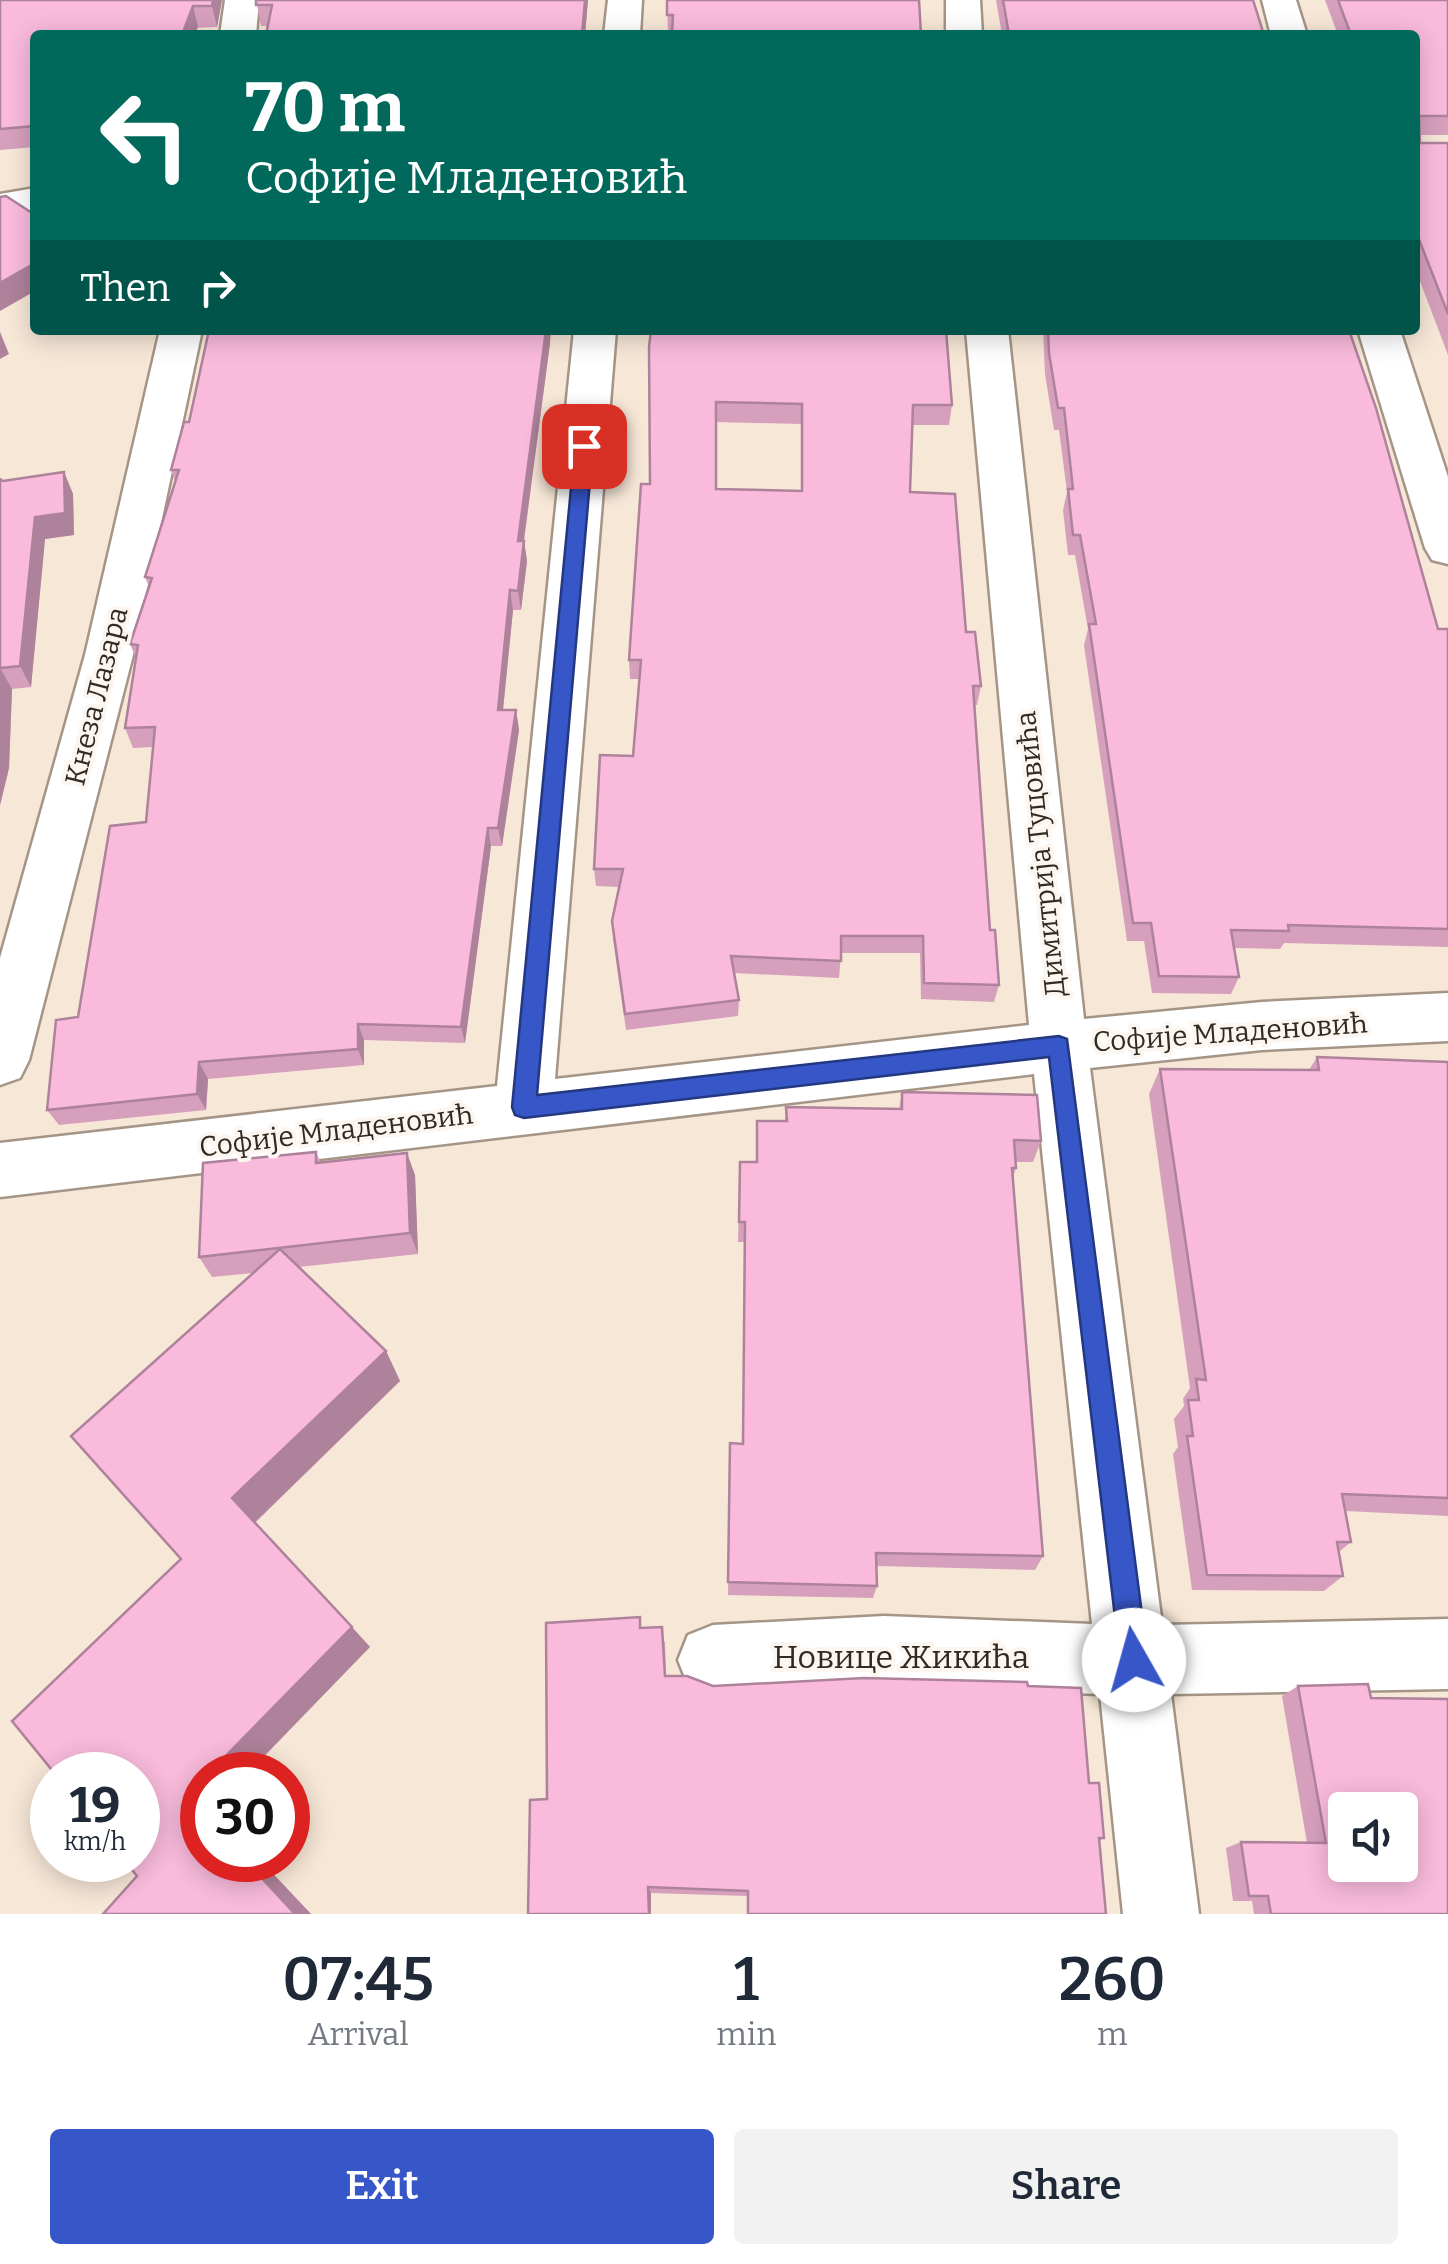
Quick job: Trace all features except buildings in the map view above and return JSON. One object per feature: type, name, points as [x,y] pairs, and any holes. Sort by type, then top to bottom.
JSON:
[{"type":"street","points":[[239,30],[242,0]]},
{"type":"street","points":[[622,30],[625,0]]},
{"type":"street","points":[[963,0],[964,30]]},
{"type":"street","points":[[1279,0],[1288,30]]},
{"type":"street","points":[[0,206],[30,201]]},
{"type":"street","name":"Кнеза Лазара","points":[[0,1060],[109,655],[181,335]]},
{"type":"street","points":[[524,1107],[595,335]]},
{"type":"street","name":"Димитрија Туцовића","points":[[988,335],[1059,1046],[1161,1914]]},
{"type":"street","points":[[1381,335],[1448,548]]},
{"type":"street","name":"Софије Младеновић","points":[[0,1170],[1059,1046],[1262,1026],[1448,1017]]},
{"type":"street","name":"Новице Жикића","points":[[714,1660],[884,1652],[1134,1660],[1448,1654]]},
{"type":"route","points":[[584,446],[524,1107],[1059,1046],[1134,1660]]}]
